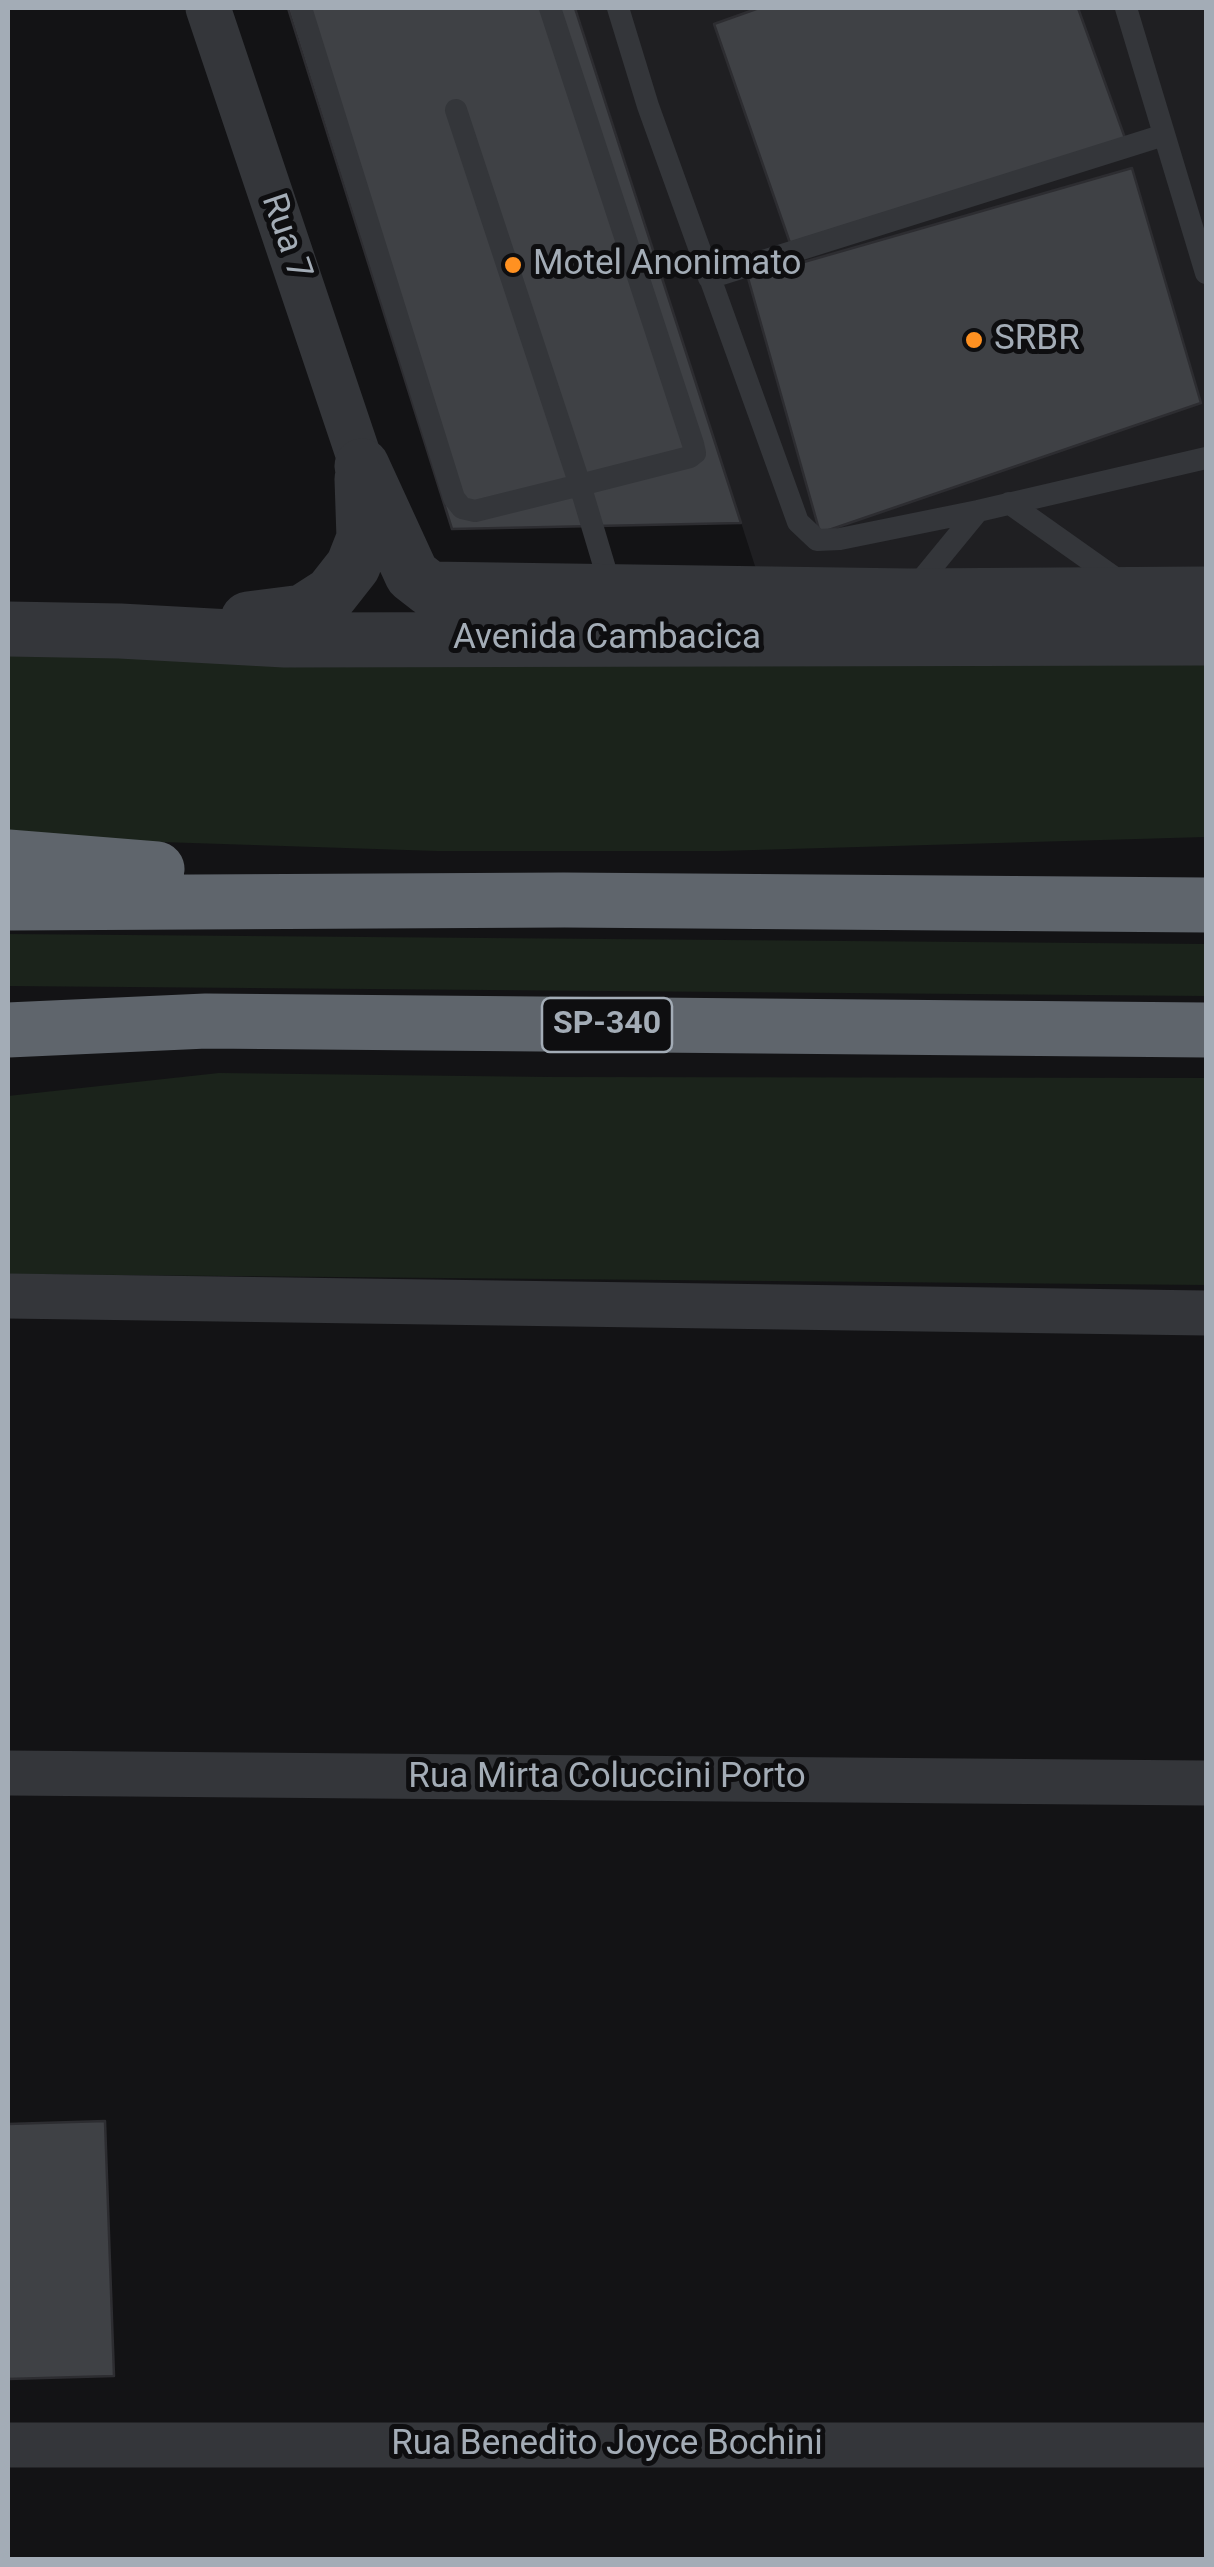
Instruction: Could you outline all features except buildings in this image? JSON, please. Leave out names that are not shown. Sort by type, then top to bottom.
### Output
[{"type":"highway","points":[[8,857],[564,900]]},
{"type":"highway","points":[[8,903],[564,900],[1206,904]]},
{"type":"highway","name":"SP-340","points":[[8,1030],[206,1021],[1206,1030]]},
{"type":"street","name":"Rua 7","points":[[208,8],[362,466]]},
{"type":"street","name":"Avenida Cambacica","points":[[362,466],[412,575],[430,589],[619,615],[1206,638]]},
{"type":"street","points":[[120,631],[304,612],[331,594],[353,566],[364,538],[362,466]]},
{"type":"street","name":"Avenida Cambacica","points":[[8,629],[285,640],[908,596],[1206,594]]},
{"type":"street","points":[[8,1296],[1206,1313]]},
{"type":"street","name":"Rua Mirta Coluccini Porto","points":[[8,1773],[1206,1783]]},
{"type":"street","name":"Rua Benedito Joyce Bochini","points":[[8,2445],[1206,2445]]},
{"type":"lane","points":[[301,8],[454,498],[462,508],[475,512],[695,453],[550,8]]},
{"type":"lane","points":[[618,8],[648,106],[798,522],[817,540],[840,539],[978,511],[1206,458]]},
{"type":"lane","points":[[1126,8],[1206,273]]},
{"type":"lane","points":[[456,110],[619,615]]},
{"type":"lane","points":[[710,278],[1164,135]]},
{"type":"lane","points":[[1009,503],[1138,594]]},
{"type":"lane","points":[[908,596],[978,511]]},
{"type":"shaded area","points":[[576,8],[1206,8],[1206,586],[763,591]]},
{"type":"shaded area","points":[[8,651],[1206,659],[1206,837],[720,851],[437,851],[8,837]]},
{"type":"shaded area","points":[[8,934],[1206,944],[1206,996],[8,986]]},
{"type":"shaded area","points":[[219,1073],[1206,1078],[1206,1285],[8,1274],[8,1096]]},
{"type":"place","name":"Motel Anonimato","points":[[513,265]]},
{"type":"place","name":"SRBR","points":[[974,340]]}]
